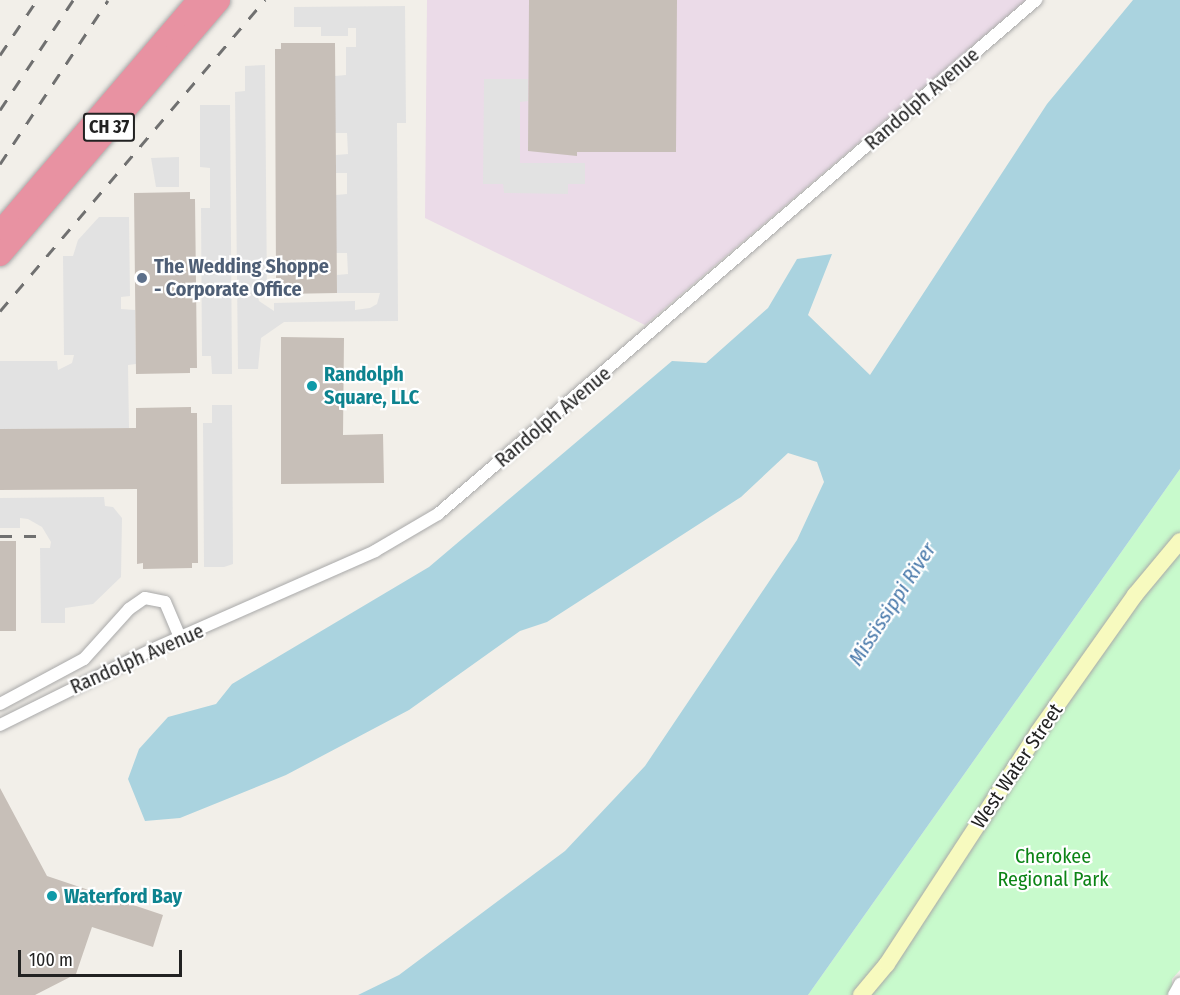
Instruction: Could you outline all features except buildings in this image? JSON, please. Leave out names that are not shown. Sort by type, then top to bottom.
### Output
[{"type":"highway","name":"CH 37","points":[[0,230],[197,0]]},
{"type":"highway","name":"CH 37","points":[[0,255],[219,0]]},
{"type":"street","name":"Randolph Avenue","points":[[0,725],[180,638],[375,551],[438,514],[1036,0]]},
{"type":"street","name":"West Water Street","points":[[861,995],[887,964],[1038,732],[1135,595],[1180,542]]},
{"type":"street","points":[[0,704],[84,659],[129,609],[145,598],[165,602],[180,638]]},
{"type":"shaded area","points":[[427,0],[1026,0],[645,325],[425,218]]},
{"type":"shaded area","points":[[405,6],[406,123],[397,123],[398,321],[284,322],[261,338],[258,369],[238,369],[235,92],[245,91],[245,66],[265,65],[267,295],[258,296],[259,301],[274,311],[274,303],[355,301],[355,310],[370,308],[377,304],[380,293],[337,293],[337,275],[348,274],[347,253],[336,253],[336,195],[347,194],[347,173],[336,173],[336,155],[348,154],[347,133],[335,133],[335,76],[346,75],[346,47],[356,47],[356,28],[348,28],[348,36],[321,36],[321,27],[294,27],[294,7]]},
{"type":"shaded area","points":[[484,79],[528,79],[528,101],[520,102],[520,163],[585,163],[585,184],[568,184],[568,194],[504,193],[503,184],[483,184]]},
{"type":"shaded area","points":[[200,105],[230,105],[232,374],[212,374],[211,356],[202,356],[201,208],[210,208],[210,168],[200,167]]},
{"type":"shaded area","points":[[179,157],[179,187],[156,187],[151,158]]},
{"type":"shaded area","points":[[99,217],[129,217],[130,296],[121,297],[121,309],[135,310],[136,364],[128,365],[129,428],[0,429],[0,361],[57,361],[58,370],[72,363],[74,355],[64,355],[63,256],[73,256],[78,240]]},
{"type":"shaded area","points":[[212,405],[232,405],[233,564],[224,567],[204,567],[203,423],[212,423]]},
{"type":"shaded area","points":[[104,497],[105,506],[113,507],[122,518],[121,577],[93,604],[65,608],[65,623],[41,623],[40,548],[50,548],[51,542],[42,527],[28,519],[20,518],[20,528],[0,528],[0,498]]},
{"type":"green space","name":"Cherokee Regional Park","points":[[1180,469],[1180,970],[1172,979],[1172,995],[808,995]]},
{"type":"water","name":"Mississippi River","points":[[1133,0],[1180,0],[1180,469],[808,995],[358,995],[399,975],[565,851],[645,766],[797,540],[824,482],[817,462],[788,453],[741,497],[547,622],[520,631],[409,710],[286,775],[180,818],[145,821],[128,779],[139,749],[168,717],[216,704],[232,684],[429,567],[672,361],[706,363],[768,308],[797,259],[832,254],[808,315],[870,375],[1047,104]]},
{"type":"railway","points":[[0,55],[37,0]]},
{"type":"railway","points":[[0,110],[73,0]]},
{"type":"railway","points":[[0,164],[108,0]]},
{"type":"railway","points":[[0,311],[265,0]]},
{"type":"railway","points":[[0,536],[36,536]]},
{"type":"place","name":"The Wedding Shoppe - Corporate Office","points":[[142,278]]},
{"type":"place","name":"Randolph Square, LLC","points":[[312,386]]},
{"type":"place","name":"Waterford Bay","points":[[52,896]]}]
